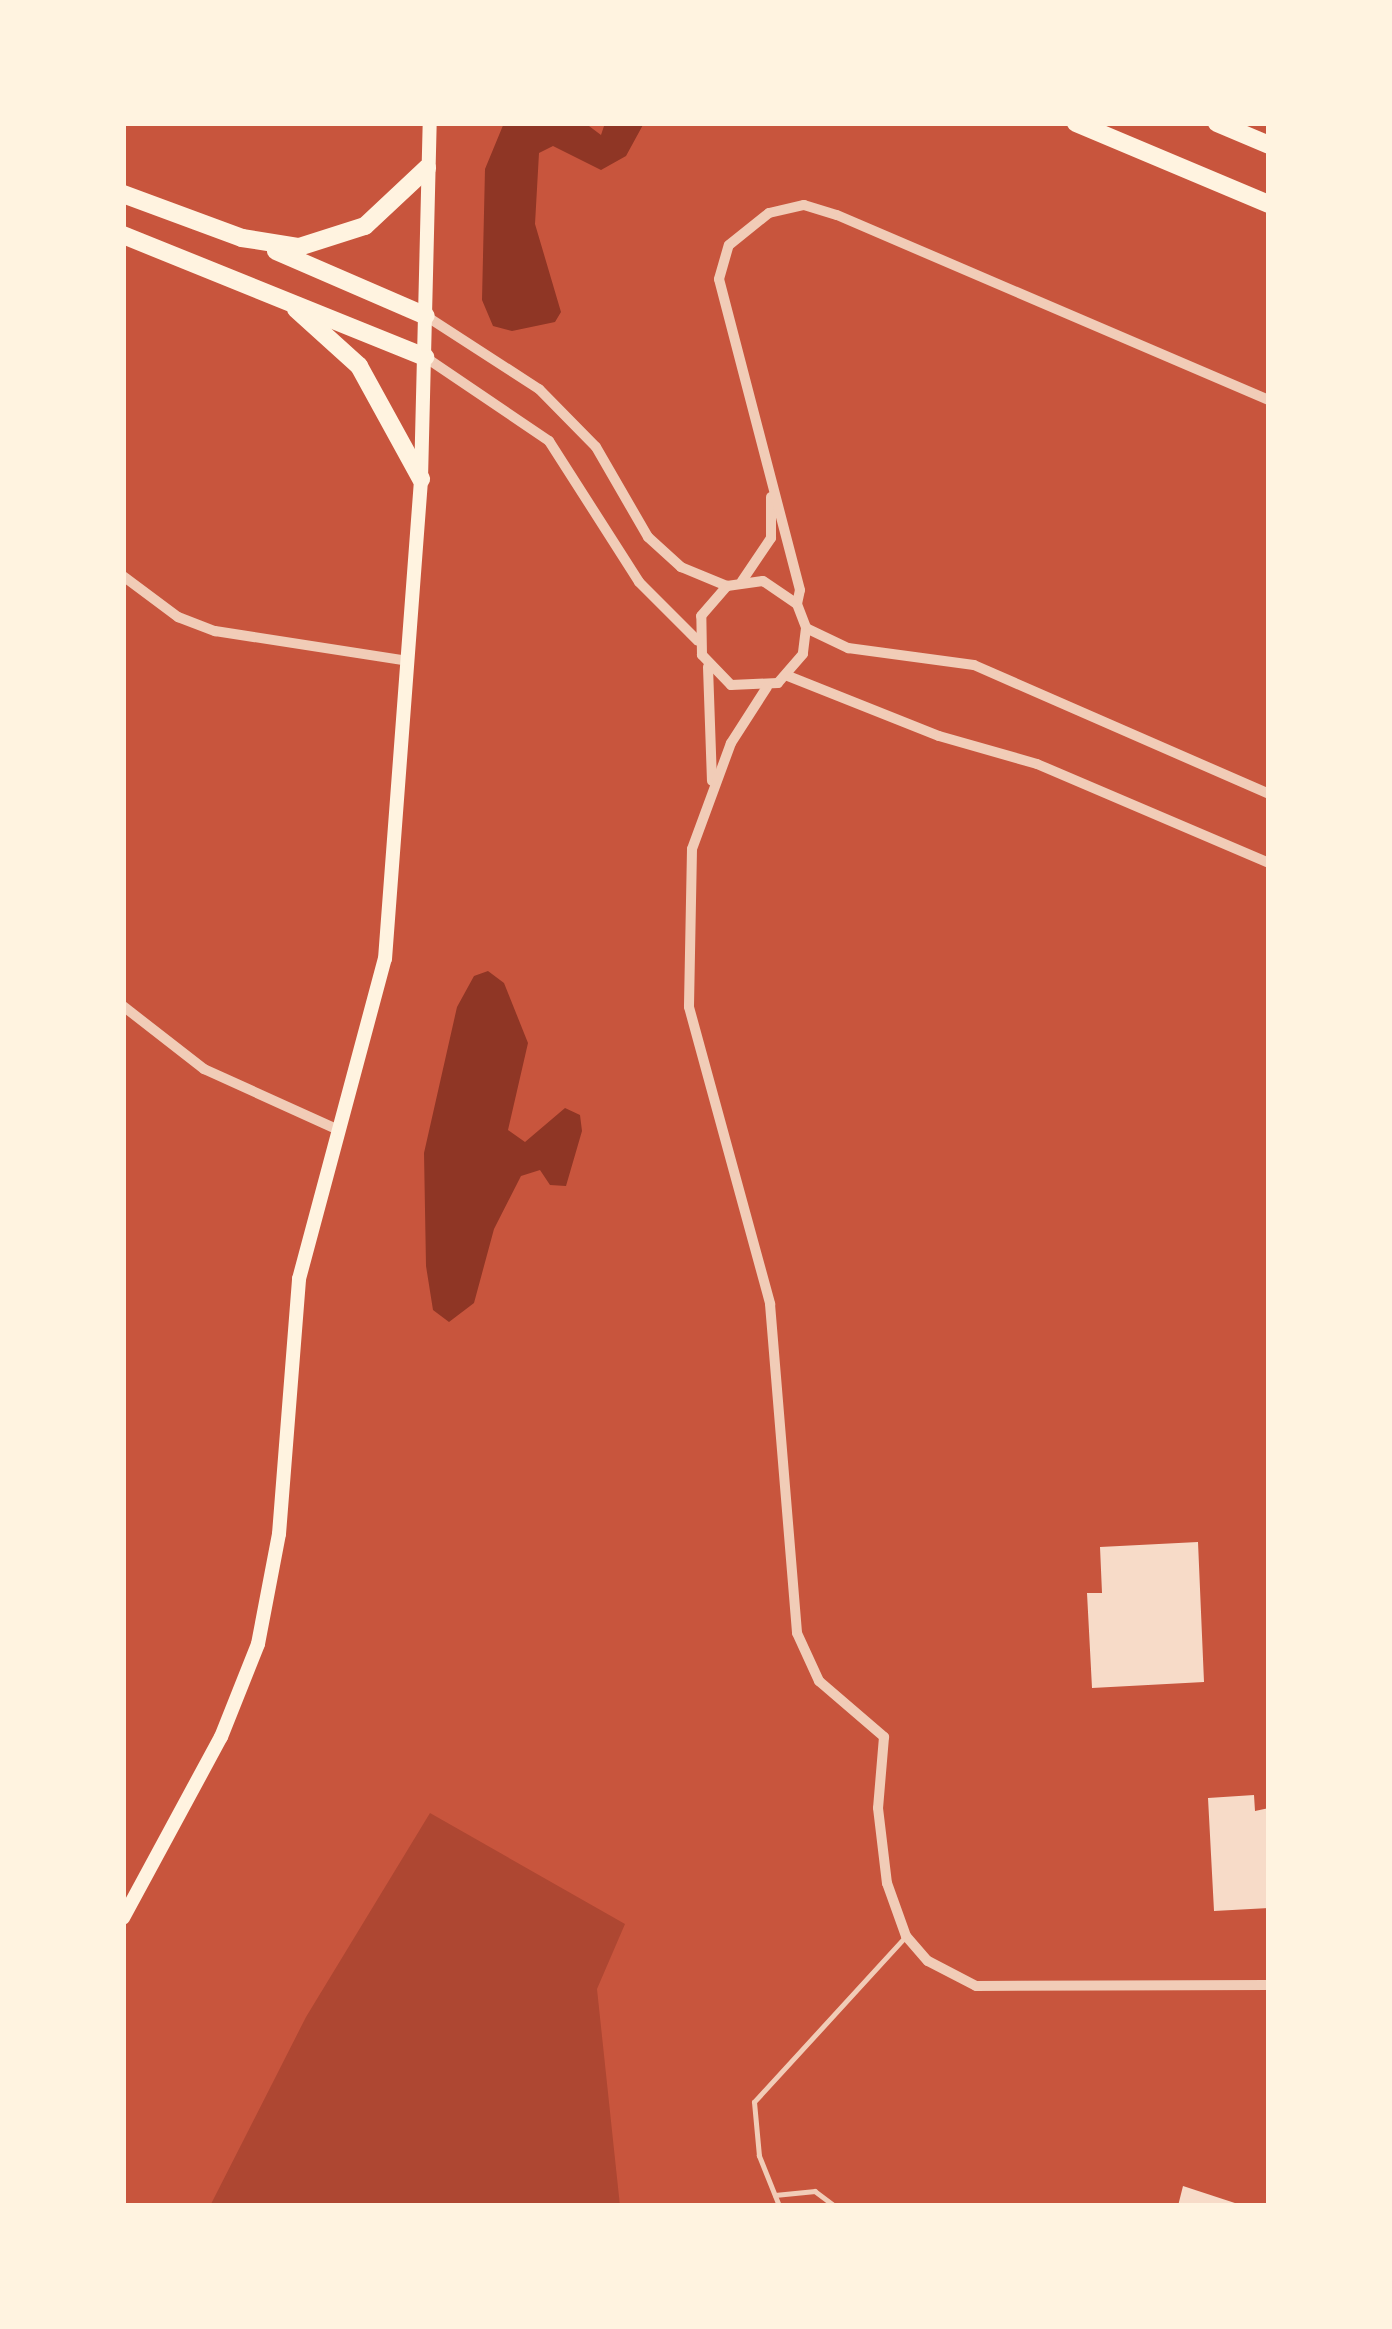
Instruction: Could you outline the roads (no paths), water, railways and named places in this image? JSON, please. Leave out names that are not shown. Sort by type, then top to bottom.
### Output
[{"type":"highway","points":[[1076,123],[1269,204]]},
{"type":"highway","points":[[1217,123],[1269,144]]},
{"type":"highway","points":[[1240,123],[1269,144]]},
{"type":"highway","points":[[242,238],[299,247],[333,240],[393,207],[427,168]]},
{"type":"highway","points":[[123,194],[242,238],[426,316]]},
{"type":"highway","points":[[123,235],[425,357]]},
{"type":"highway","points":[[282,299],[359,366],[421,478]]},
{"type":"main road","points":[[123,1918],[221,1737],[258,1644],[279,1534],[299,1279],[385,959],[421,478],[430,123]]},
{"type":"street","points":[[797,604],[800,590],[719,279],[729,244],[769,213],[804,205],[1269,400]]},
{"type":"street","points":[[426,316],[539,389],[596,447],[648,537],[681,567],[727,586]]},
{"type":"street","points":[[425,357],[549,441],[639,582],[698,641],[708,668],[712,784]]},
{"type":"street","points":[[742,581],[771,538],[770,482]]},
{"type":"street","points":[[123,576],[178,617],[215,631],[408,662]]},
{"type":"street","points":[[698,641],[700,616],[727,586],[742,581],[782,590],[797,604],[806,628],[803,655],[788,676],[767,687],[731,685],[708,668]]},
{"type":"street","points":[[806,628],[848,648],[974,665],[1269,794]]},
{"type":"street","points":[[788,676],[939,736],[1036,764],[1269,863]]},
{"type":"street","points":[[767,687],[712,784],[692,849],[692,1027],[770,1304],[797,1633],[820,1681],[884,1737],[878,1808],[887,1883],[906,1936],[928,1960],[976,1986],[1269,1985]]},
{"type":"street","points":[[123,1006],[204,1069],[336,1129]]},
{"type":"lane","points":[[779,2206],[759,2156],[754,2102],[906,1936]]},
{"type":"lane","points":[[775,2195],[815,2191],[835,2206]]}]
